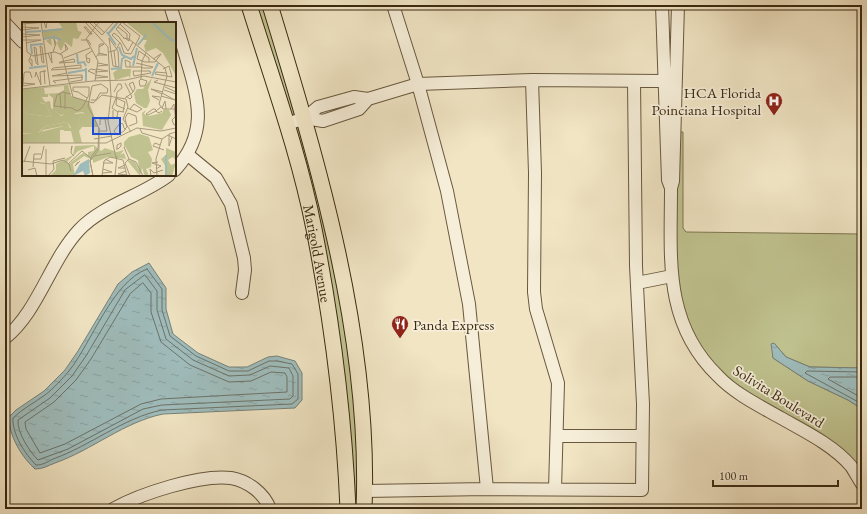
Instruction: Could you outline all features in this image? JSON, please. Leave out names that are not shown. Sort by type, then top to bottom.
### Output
[{"type":"main road","name":"Marigold Avenue","points":[[249,5],[287,124],[314,228],[333,339],[342,417],[348,509]]},
{"type":"main road","name":"Marigold Avenue","points":[[270,5],[305,118],[332,224],[352,334],[363,415],[364,509]]},
{"type":"street","points":[[170,5],[175,22]]},
{"type":"street","points":[[393,5],[418,84],[447,191],[469,304],[487,489]]},
{"type":"street","name":"Solivita Boulevard","points":[[662,5],[668,180],[671,188]]},
{"type":"street","name":"Solivita Boulevard","points":[[678,5],[673,181],[671,188],[672,276],[679,316],[693,345],[718,377],[741,394],[820,440],[850,466],[862,484]]},
{"type":"street","points":[[5,23],[22,41]]},
{"type":"street","points":[[176,25],[198,99],[198,123],[192,144],[187,154],[176,169]]},
{"type":"street","points":[[287,124],[305,118],[323,121],[359,109],[368,99],[418,84],[532,80],[664,81]]},
{"type":"street","points":[[532,80],[535,173],[534,292],[536,309],[558,383],[555,489]]},
{"type":"street","points":[[365,491],[487,489],[642,490],[643,404],[637,282],[634,81]]},
{"type":"street","points":[[187,154],[200,163],[216,178],[231,204],[244,258],[245,270],[242,294]]},
{"type":"street","points":[[5,338],[24,318],[72,239],[82,227],[92,219],[150,188],[168,176]]},
{"type":"street","points":[[637,282],[672,276]]},
{"type":"street","points":[[557,436],[642,436]]},
{"type":"street","points":[[113,509],[134,498],[161,489],[200,480],[224,478],[239,480],[252,487],[262,495],[270,509]]},
{"type":"green space","points":[[254,5],[265,5],[299,115],[289,118]]},
{"type":"green space","points":[[302,124],[328,225],[359,415],[359,509],[352,509],[292,127]]},
{"type":"green space","points":[[679,132],[683,132],[683,228],[686,232],[862,234],[862,368],[810,367],[786,357],[774,343],[773,358],[808,381],[848,400],[862,409],[862,476],[720,373],[696,342],[683,314],[676,275],[675,189]]},
{"type":"water","points":[[149,263],[166,288],[166,309],[173,334],[198,353],[229,367],[247,367],[268,357],[277,356],[295,361],[302,373],[302,400],[295,408],[163,414],[135,423],[69,457],[45,467],[35,469],[25,458],[17,445],[11,431],[9,417],[16,410],[44,391],[65,370],[118,284],[132,272]]},
{"type":"water","points":[[774,343],[786,357],[810,367],[862,368],[862,409],[848,400],[808,381],[773,358],[771,344]]},
{"type":"place","name":"HCA Florida Poinciana Hospital","points":[[774,116]]},
{"type":"place","name":"Panda Express","points":[[400,339]]}]
